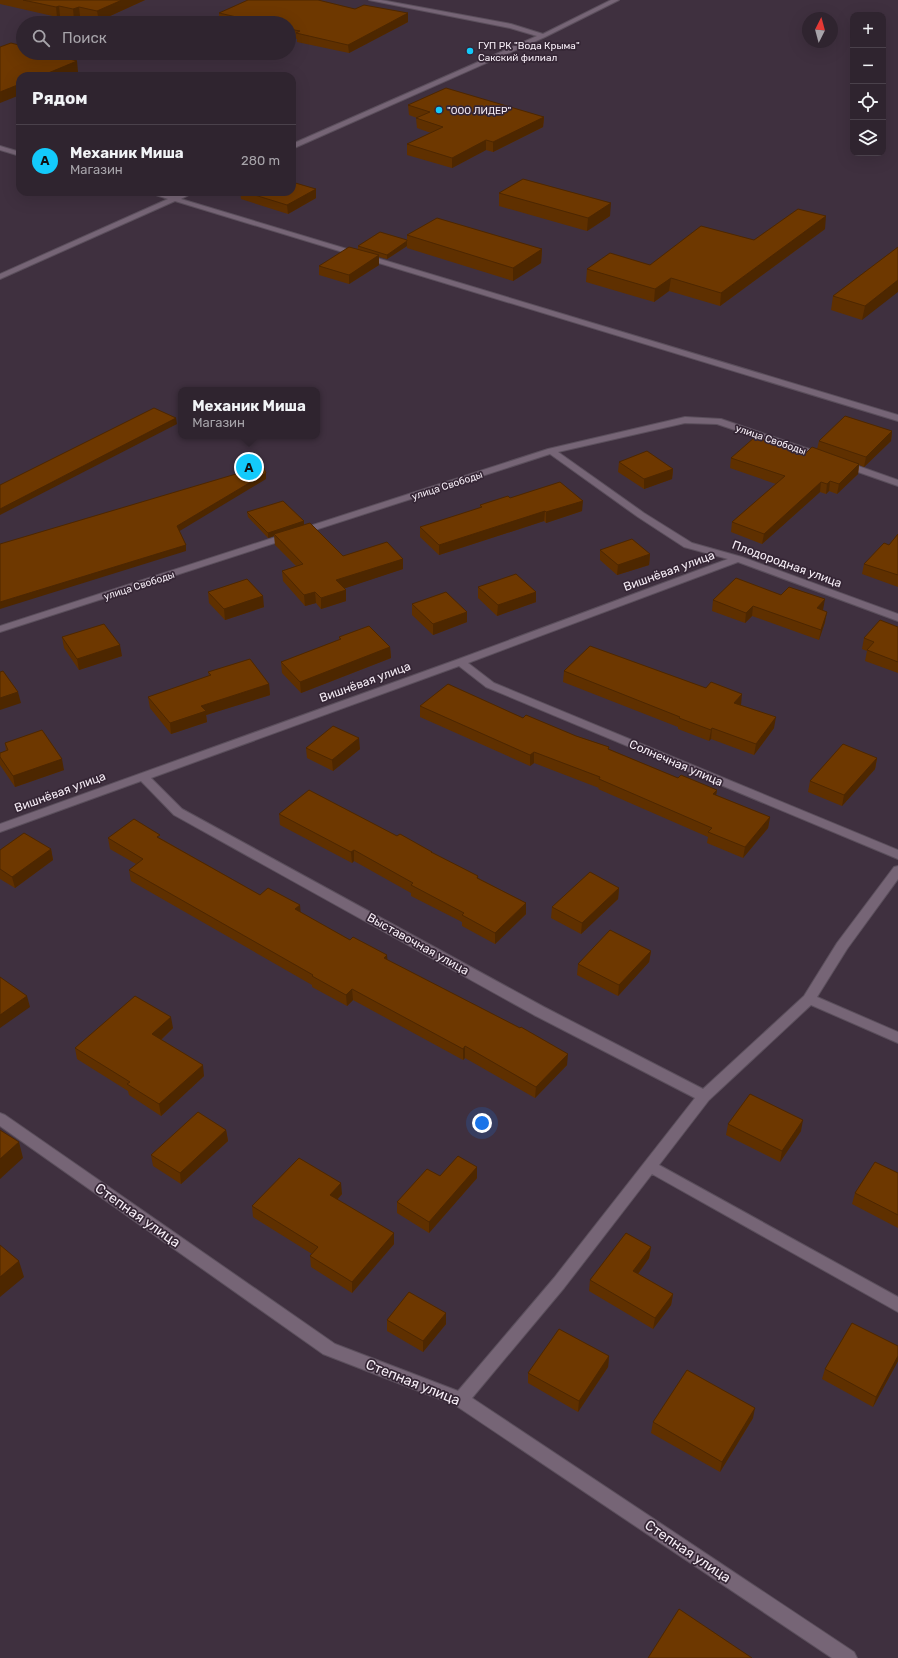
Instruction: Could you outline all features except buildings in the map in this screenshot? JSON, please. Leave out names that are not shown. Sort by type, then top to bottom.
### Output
[{"type":"street","points":[[372,0],[511,26],[543,36]]},
{"type":"street","points":[[296,145],[543,36],[616,0]]},
{"type":"street","points":[[0,148],[16,153]]},
{"type":"street","points":[[165,196],[898,418]]},
{"type":"street","points":[[0,277],[181,196]]},
{"type":"street","name":"улица Свободы","points":[[0,629],[551,451],[685,420],[718,421],[898,483]]},
{"type":"street","name":"Плодородная улица","points":[[551,451],[641,515],[688,545],[738,559],[898,618]]},
{"type":"street","name":"Вишнёвая улица","points":[[0,828],[460,662],[738,559]]},
{"type":"street","name":"Солнечная улица","points":[[460,662],[490,685],[898,855]]},
{"type":"street","name":"Выставочная улица","points":[[143,776],[178,812],[539,1011],[704,1096]]},
{"type":"street","points":[[461,1400],[559,1283],[704,1096],[809,999],[842,946],[898,870]]},
{"type":"street","points":[[809,999],[898,1038]]},
{"type":"street","name":"Степная улица","points":[[0,1119],[62,1160],[329,1349],[461,1400],[848,1658]]},
{"type":"street","points":[[649,1166],[898,1305]]},
{"type":"place","name":"ГУП РК \"Вода Крыма\" Сакский филиал","points":[[470,51]]},
{"type":"place","name":"\"ООО ЛИДЕР\"","points":[[439,110]]},
{"type":"place","name":"Механик Миша","points":[[249,467]]}]
